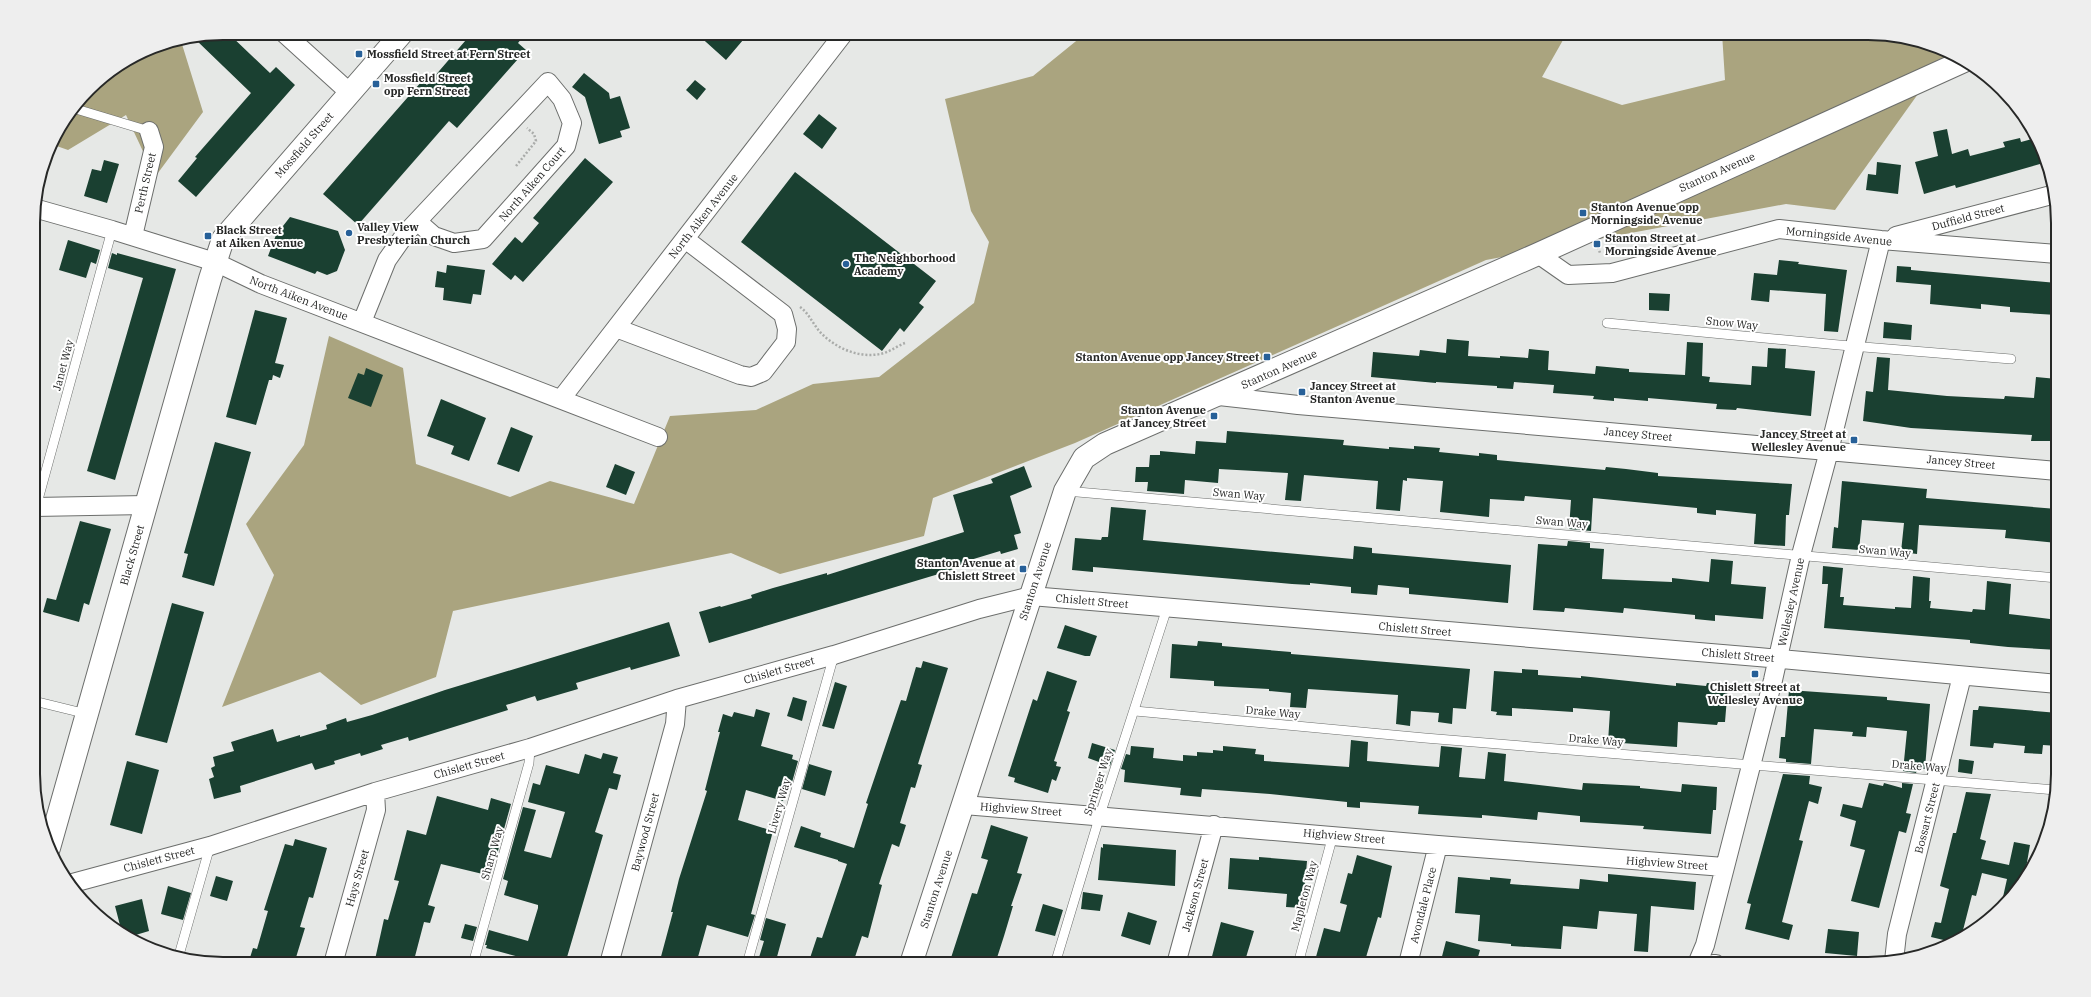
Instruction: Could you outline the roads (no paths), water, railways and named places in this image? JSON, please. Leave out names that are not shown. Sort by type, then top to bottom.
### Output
[{"type":"street","points":[[292,40],[349,92]]},
{"type":"street","name":"Mossfield Street","points":[[215,262],[223,239],[396,40]]},
{"type":"street","name":"North Aiken Avenue","points":[[561,399],[839,40]]},
{"type":"street","name":"Stanton Avenue","points":[[913,957],[1065,491],[1084,458],[1105,444],[1219,396],[1538,254],[1957,64]]},
{"type":"street","name":"North Aiken Court","points":[[362,322],[387,260],[406,233],[418,222],[548,82],[562,99],[572,123],[566,146],[483,239],[454,243],[434,236],[418,222]]},
{"type":"street","name":"Perth Street","points":[[133,236],[154,148],[149,131]]},
{"type":"street","name":"Duffield Street","points":[[1881,240],[2048,196]]},
{"type":"street","name":"North Aiken Avenue","points":[[40,210],[133,236],[215,262],[261,284],[658,437]]},
{"type":"street","name":"Morningside Avenue","points":[[1538,254],[1568,275],[1612,273],[1779,229],[1881,240],[2051,254]]},
{"type":"street","points":[[616,328],[740,375],[751,376],[763,372],[786,342],[787,329],[783,314],[685,239]]},
{"type":"street","name":"Wellesley Avenue","points":[[1700,957],[1705,945],[1724,867],[1752,764],[1778,659],[1801,555],[1829,451],[1881,240]]},
{"type":"street","name":"Black Street","points":[[52,838],[215,262]]},
{"type":"street","name":"Jancey Street","points":[[1219,396],[1298,405],[2051,470]]},
{"type":"street","points":[[40,507],[146,505]]},
{"type":"street","name":"Chislett Street","points":[[76,882],[210,846],[375,792],[530,748],[677,700],[834,654],[979,609],[1031,596],[2051,683]]},
{"type":"street","name":"Bossart Street","points":[[1895,955],[1897,934],[1962,676]]},
{"type":"street","name":"Baywood Street","points":[[611,957],[675,724],[677,700]]},
{"type":"street","name":"Hays Street","points":[[335,957],[376,810],[375,792]]},
{"type":"street","name":"Highview Street","points":[[964,805],[1100,815],[1438,845],[1724,867]]},
{"type":"street","name":"Jackson Street","points":[[1178,957],[1214,826]]},
{"type":"street","name":"Avondale Place","points":[[1410,957],[1438,845]]},
{"type":"lane","points":[[80,110],[149,131]]},
{"type":"lane","name":"Janet Way","points":[[40,489],[112,230]]},
{"type":"lane","name":"Snow Way","points":[[1607,323],[1855,346],[2011,358]]},
{"type":"lane","name":"Swan Way","points":[[1065,491],[2051,577]]},
{"type":"lane","name":"Springer Way","points":[[1058,957],[1100,815],[1168,608]]},
{"type":"lane","name":"Livery Way","points":[[749,957],[834,654]]},
{"type":"lane","points":[[40,702],[87,714]]},
{"type":"lane","name":"Drake Way","points":[[1135,711],[1425,738],[2050,790]]},
{"type":"lane","name":"Sharp Way","points":[[475,957],[529,763],[530,748]]},
{"type":"lane","name":"Mapleton Way","points":[[1300,957],[1333,835]]},
{"type":"lane","points":[[180,952],[210,846]]},
{"type":"place","name":"Mossfield Street at Fern Street","points":[[359,54]]},
{"type":"place","name":"Mossfield Street opp Fern Street","points":[[376,84]]},
{"type":"place","name":"Stanton Avenue opp Morningside Avenue","points":[[1583,213]]},
{"type":"place","name":"Valley View Presbyterian Church","points":[[349,233]]},
{"type":"place","name":"Black Street at Aiken Avenue","points":[[208,236]]},
{"type":"place","name":"Stanton Street at Morningside Avenue","points":[[1597,244]]},
{"type":"place","name":"The Neighborhood Academy","points":[[846,264]]},
{"type":"place","name":"Stanton Avenue opp Jancey Street","points":[[1267,357]]},
{"type":"place","name":"Jancey Street at Stanton Avenue","points":[[1302,392]]},
{"type":"place","name":"Stanton Avenue at Jancey Street","points":[[1214,416]]},
{"type":"place","name":"Jancey Street at Wellesley Avenue","points":[[1854,440]]},
{"type":"place","name":"Stanton Avenue at Chislett Street","points":[[1023,569]]},
{"type":"place","name":"Chislett Street at Wellesley Avenue","points":[[1755,674]]}]
